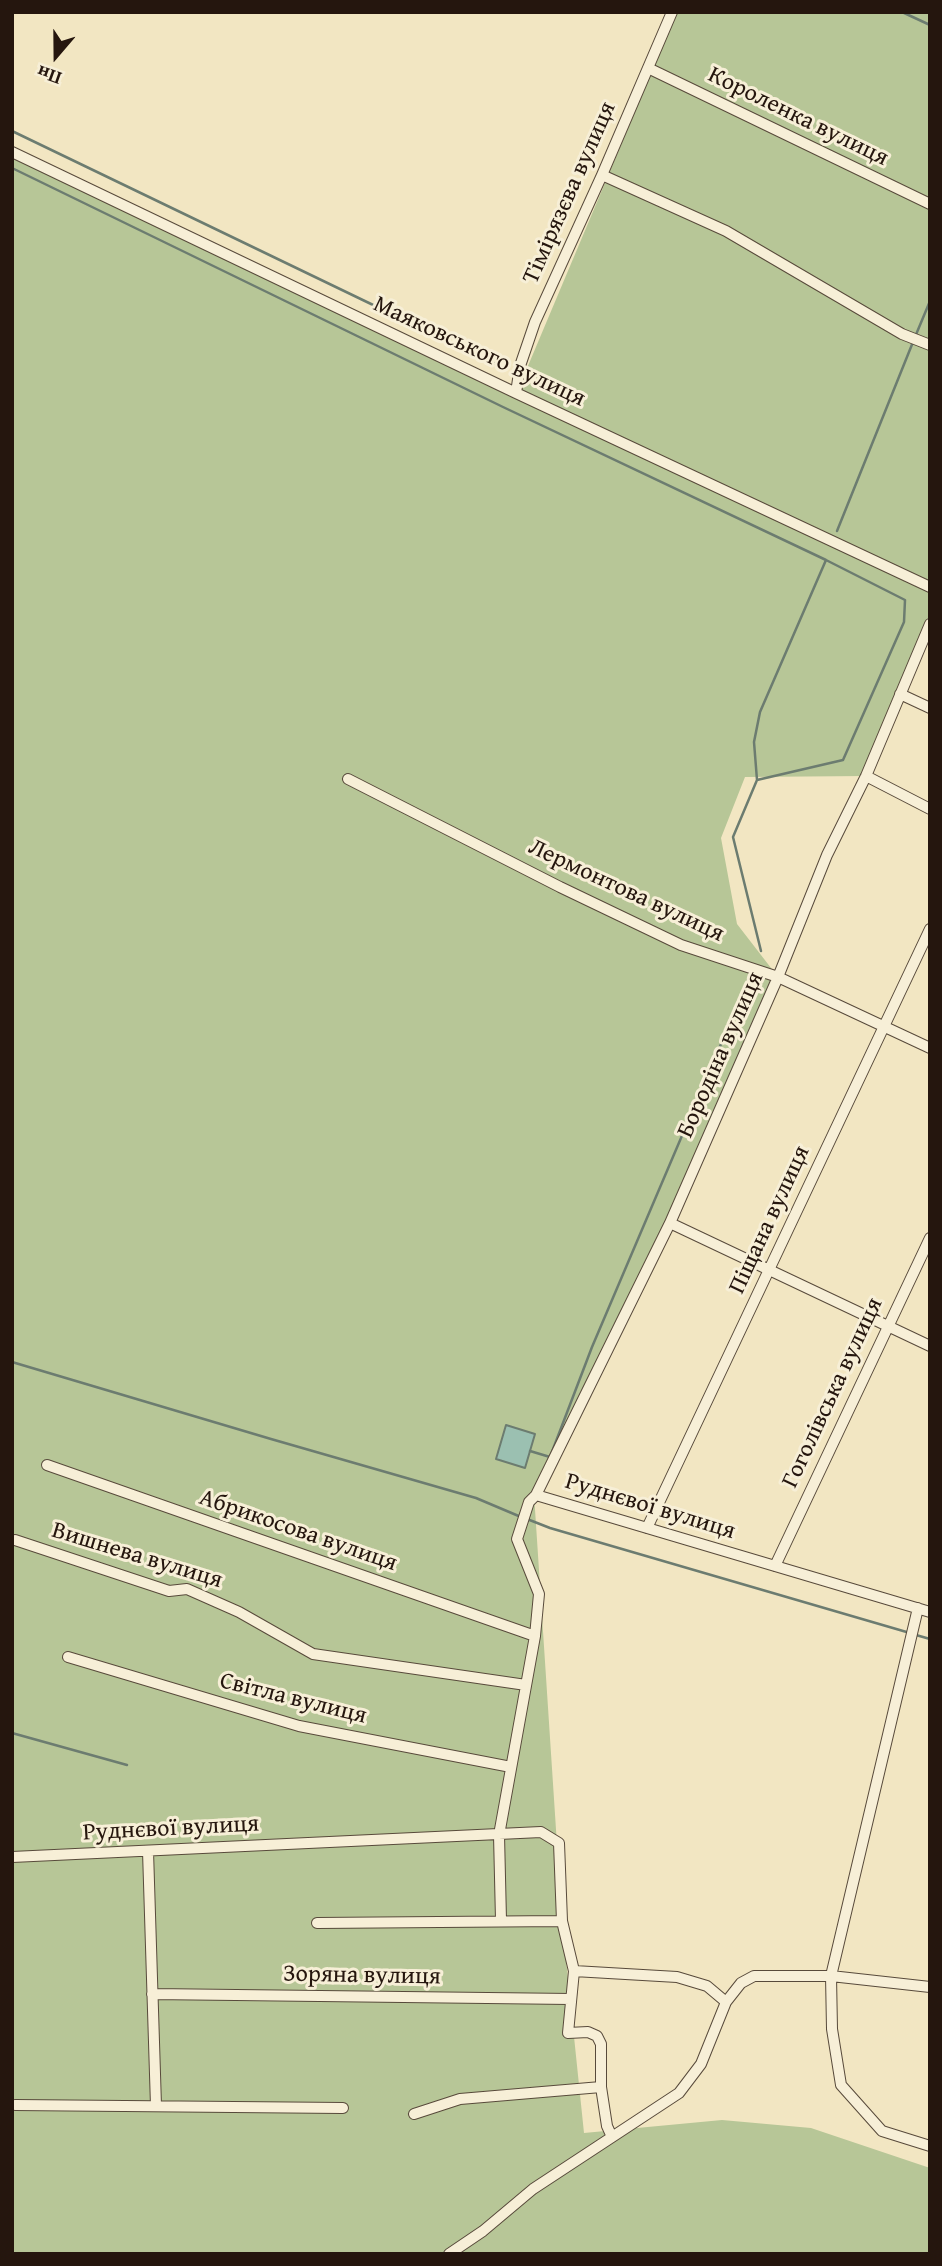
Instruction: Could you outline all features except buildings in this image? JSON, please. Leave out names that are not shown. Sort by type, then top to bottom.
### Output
[{"type":"street","name":"Тімірязєва вулиця","points":[[516,393],[520,366],[535,322],[672,12]]},
{"type":"street","name":"Короленка вулиця","points":[[648,68],[930,204]]},
{"type":"street","name":"Маяковського вулиця","points":[[12,152],[930,587]]},
{"type":"street","points":[[602,175],[726,231],[902,334],[930,345]]},
{"type":"street","name":"Бородіна вулиця","points":[[533,1499],[670,1223],[778,977],[827,855],[866,776],[930,624]]},
{"type":"street","points":[[900,694],[930,708]]},
{"type":"street","points":[[866,776],[930,809]]},
{"type":"street","name":"Лермонтова вулиця","points":[[348,779],[681,945],[778,977],[930,1048]]},
{"type":"street","name":"Піщана вулиця","points":[[647,1528],[930,929]]},
{"type":"street","points":[[670,1223],[930,1346]]},
{"type":"street","name":"Гоголівська вулиця","points":[[775,1566],[930,1238]]},
{"type":"street","name":"Абрикосова вулиця","points":[[47,1465],[535,1636]]},
{"type":"street","name":"Руднєвої вулиця","points":[[499,1835],[527,1685],[540,1594],[517,1539],[533,1499],[647,1528],[930,1612]]},
{"type":"street","name":"Вишнева вулиця","points":[[15,1540],[169,1591],[187,1589],[239,1612],[313,1654],[527,1685]]},
{"type":"street","points":[[918,1608],[831,1976],[832,2029],[841,2085],[882,2131],[930,2146]]},
{"type":"street","name":"Світла вулиця","points":[[68,1657],[299,1726],[512,1768]]},
{"type":"street","name":"Руднєвої вулиця","points":[[12,1857],[541,1832],[559,1843],[562,1921],[574,1971],[568,2033],[587,2032],[597,2036],[601,2044],[601,2087],[607,2126],[612,2137]]},
{"type":"street","points":[[499,1835],[501,1920]]},
{"type":"street","points":[[148,1851],[156,2106]]},
{"type":"street","points":[[317,1923],[562,1921]]},
{"type":"street","points":[[574,1971],[677,1977],[707,1986],[726,2001]]},
{"type":"street","points":[[449,2254],[483,2231],[533,2189],[679,2093],[701,2064],[726,2001],[741,1983],[754,1976],[831,1976],[930,1987]]},
{"type":"street","name":"Зоряна вулиця","points":[[152,1994],[571,1999]]},
{"type":"street","points":[[414,2114],[460,2099],[601,2087]]},
{"type":"street","points":[[15,2105],[343,2108]]},
{"type":"shaded area","points":[[677,12],[930,12],[930,586],[517,392]]},
{"type":"shaded area","points":[[12,156],[930,589],[930,622],[866,776],[745,777],[721,838],[737,924],[778,977],[670,1223],[534,1494],[562,1921],[584,2133],[722,2120],[811,2128],[930,2168],[930,2254],[12,2254]]},
{"type":"shaded area","points":[[506,1425],[535,1434],[525,1468],[496,1459]]},
{"type":"waterway","points":[[902,12],[930,25]]},
{"type":"waterway","points":[[12,131],[506,369]]},
{"type":"waterway","points":[[12,168],[905,600],[904,622],[843,760],[757,780],[733,837],[761,951]]},
{"type":"waterway","points":[[915,337],[930,301]]},
{"type":"waterway","points":[[837,531],[913,342]]},
{"type":"waterway","points":[[757,780],[754,742],[760,712],[826,560]]},
{"type":"waterway","points":[[530,1451],[550,1457],[592,1347],[750,976]]},
{"type":"waterway","points":[[12,1362],[476,1498],[521,1517]]},
{"type":"waterway","points":[[527,1519],[910,1633]]},
{"type":"waterway","points":[[916,1635],[930,1639]]},
{"type":"waterway","points":[[12,1733],[127,1765]]}]
